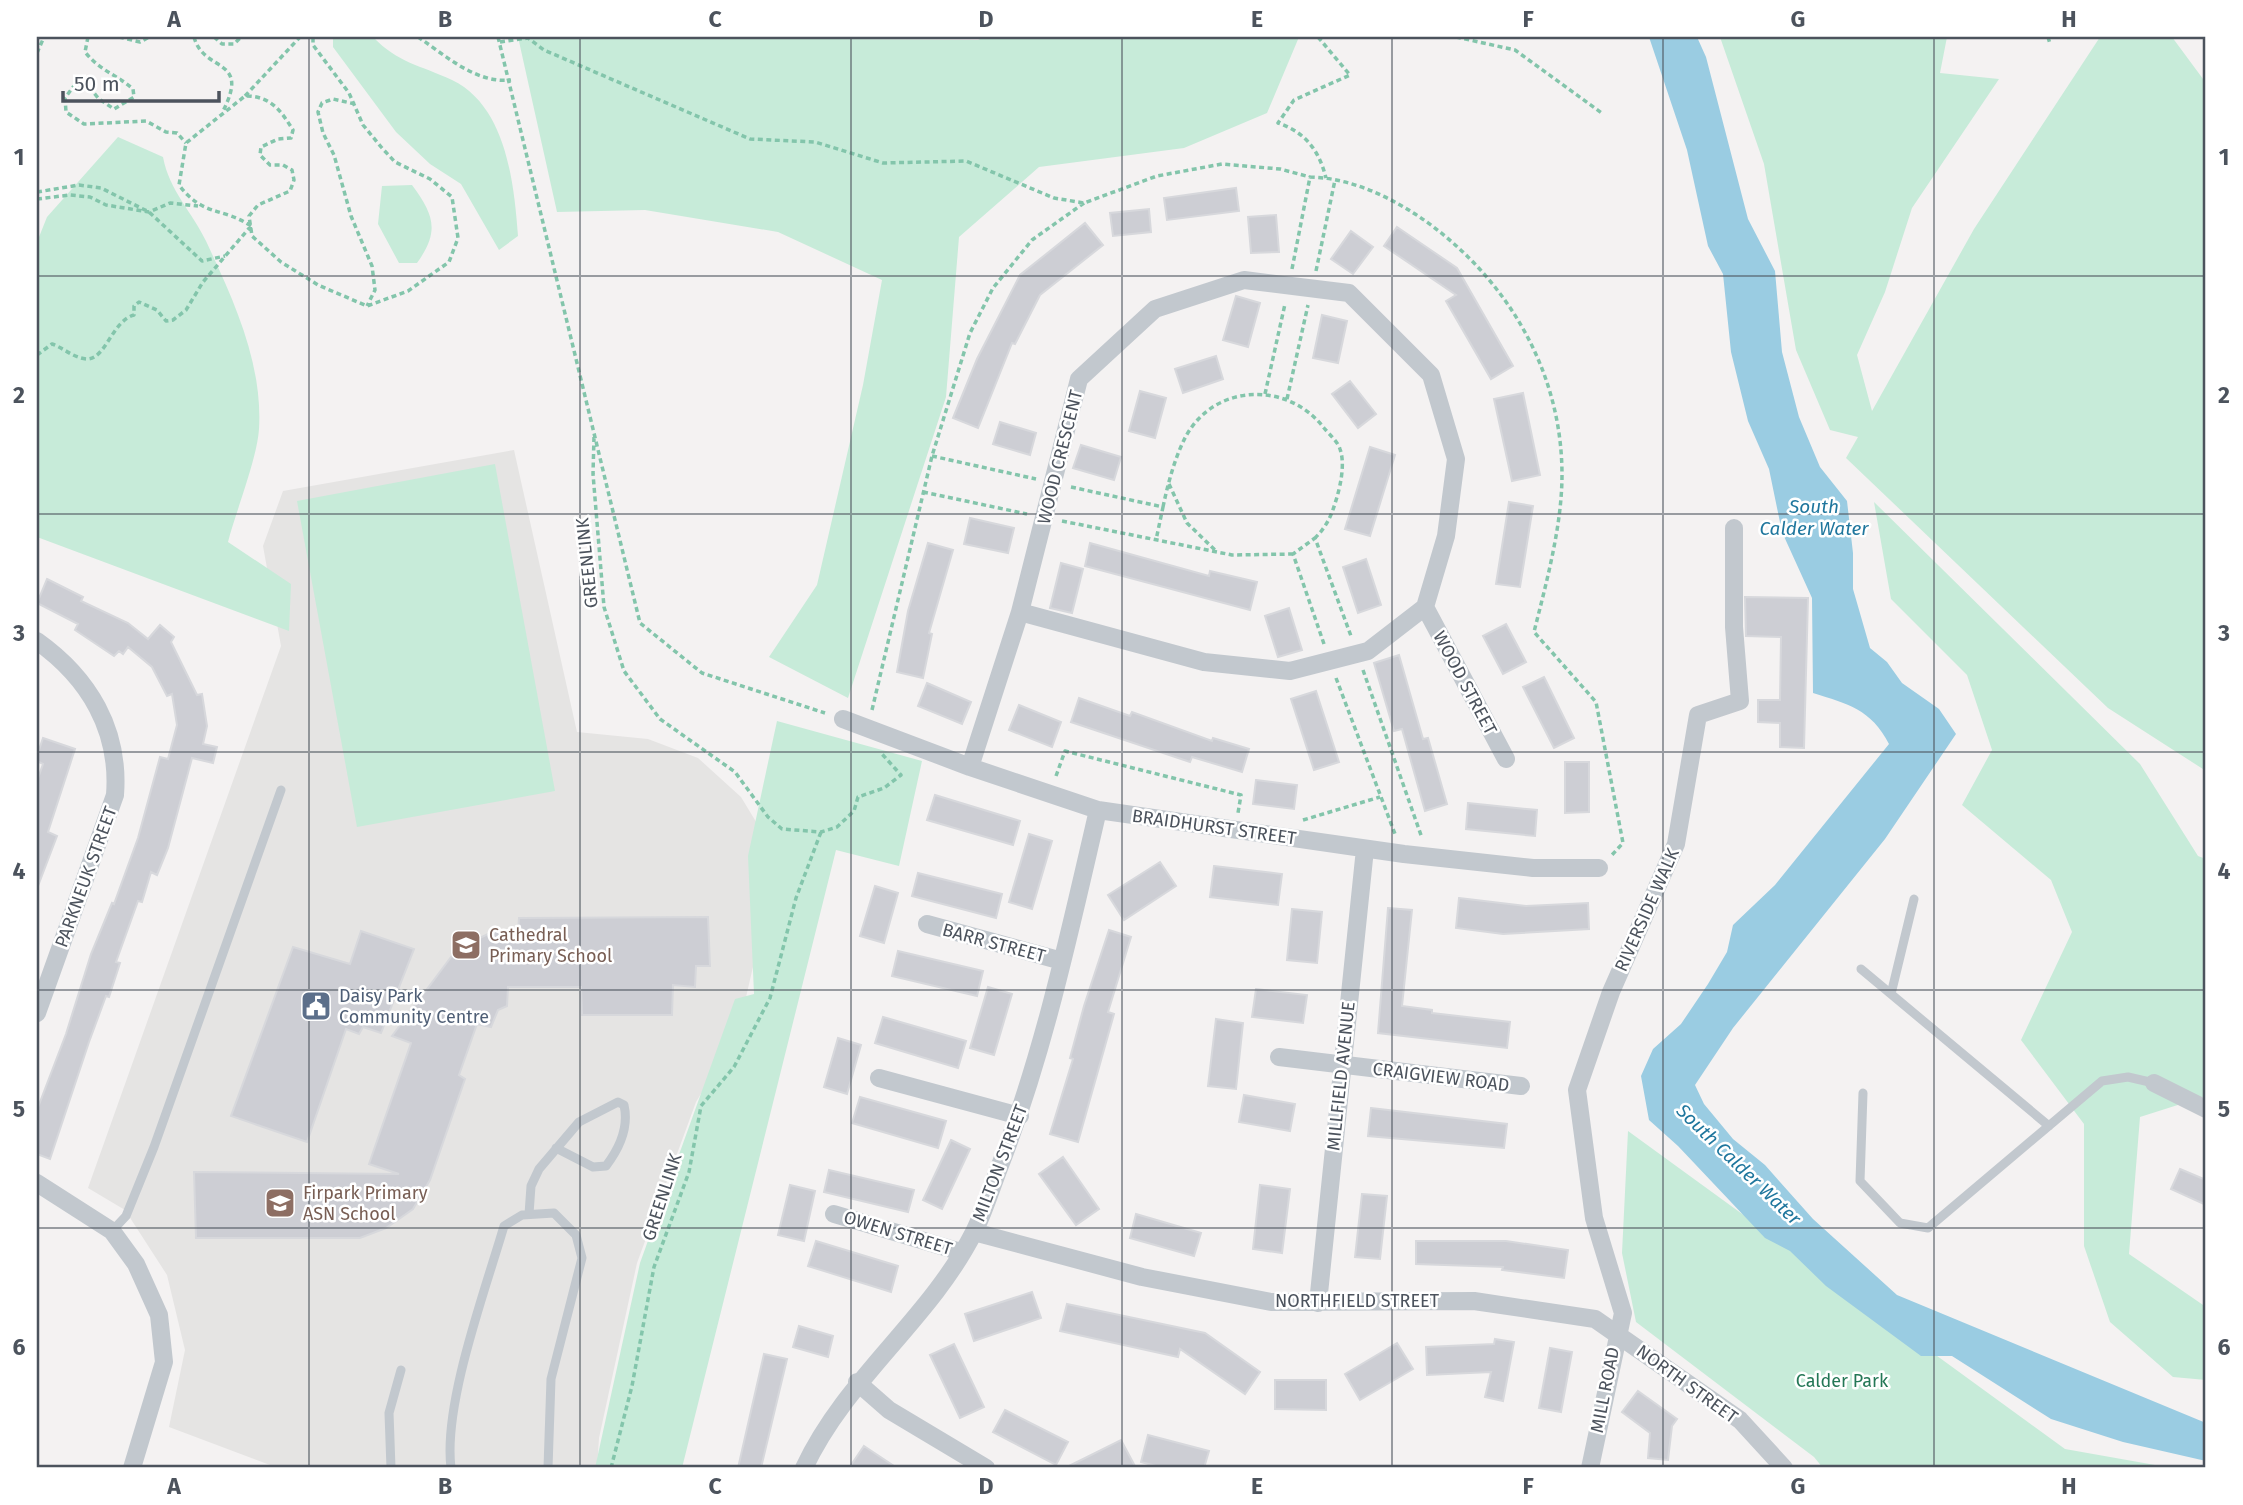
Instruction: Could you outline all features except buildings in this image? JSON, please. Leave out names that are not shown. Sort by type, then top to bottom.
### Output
[{"type":"street","name":"WOOD CRESCENT","points":[[970,767],[1020,612],[1079,379],[1155,309],[1244,280],[1349,293],[1431,374],[1456,459],[1446,536],[1425,607]]},
{"type":"street","name":"RIVERSIDE WALK","points":[[1623,1313],[1594,1218],[1577,1090],[1611,992],[1676,844],[1698,715],[1741,701],[1734,628],[1734,527]]},
{"type":"street","points":[[1020,612],[1204,662],[1290,671],[1368,651],[1425,607]]},
{"type":"street","name":"WOOD STREET","points":[[1425,607],[1506,759]]},
{"type":"street","name":"PARKNEUK STREET","points":[[37,641],[73,671],[109,725],[117,772],[116,795],[37,1013]]},
{"type":"street","name":"BRAIDHURST STREET","points":[[844,719],[970,767],[1098,810],[1235,832],[1404,854],[1533,867],[1599,868]]},
{"type":"street","name":"MILTON STREET","points":[[804,1468],[857,1382],[941,1286],[974,1232],[1020,1116],[1062,961],[1098,810]]},
{"type":"street","name":"MILLFIELD AVENUE","points":[[1318,1303],[1365,849]]},
{"type":"street","name":"BARR STREET","points":[[927,924],[1062,961]]},
{"type":"street","name":"CRAIGVIEW ROAD","points":[[1279,1057],[1521,1086]]},
{"type":"street","points":[[879,1078],[1020,1116]]},
{"type":"street","points":[[2154,1083],[2206,1109]]},
{"type":"street","points":[[37,1183],[112,1231],[124,1245],[148,1288],[159,1315],[164,1362],[132,1468]]},
{"type":"street","name":"OWEN STREET","points":[[834,1214],[961,1252]]},
{"type":"street","name":"NORTHFIELD STREET","points":[[974,1232],[1142,1277],[1271,1302],[1474,1301],[1595,1319],[1617,1333]]},
{"type":"street","name":"MILL ROAD","points":[[1590,1468],[1623,1313]]},
{"type":"street","name":"NORTH STREET","points":[[1617,1333],[1740,1420],[1784,1468]]},
{"type":"street","points":[[857,1382],[889,1410],[986,1468]]},
{"type":"lane","points":[[112,1231],[126,1216],[154,1147],[281,790]]},
{"type":"lane","points":[[1891,994],[1914,899]]},
{"type":"lane","points":[[1861,969],[2049,1126]]},
{"type":"lane","points":[[1863,1093],[1860,1181],[1900,1223],[1928,1228],[2102,1081],[2128,1077],[2154,1083]]},
{"type":"lane","points":[[529,1214],[531,1186],[538,1168],[579,1122],[593,1112],[618,1102],[624,1105],[627,1118],[621,1140],[606,1166],[593,1167],[556,1148]]},
{"type":"lane","points":[[451,1468],[449,1454],[461,1373],[504,1226],[522,1214],[554,1213],[576,1235],[582,1258],[551,1379],[548,1468]]},
{"type":"lane","points":[[391,1468],[389,1413],[401,1370]]},
{"type":"path","points":[[37,53],[44,37]]},
{"type":"path","points":[[88,37],[85,52],[98,68],[122,79],[133,89],[134,97],[114,109],[99,99],[89,87],[73,87],[65,98],[66,112],[84,124],[146,121],[166,132],[177,133],[186,143]]},
{"type":"path","points":[[119,37],[139,42],[149,37]]},
{"type":"path","points":[[194,37],[196,45],[228,72],[233,80],[233,93],[219,118]]},
{"type":"path","points":[[214,37],[222,44],[234,44],[241,37]]},
{"type":"path","points":[[198,206],[179,185],[186,143],[245,96],[300,37]]},
{"type":"path","points":[[245,96],[262,96],[293,130],[291,138],[278,139],[261,147],[260,155],[270,165],[283,165],[292,170],[294,180],[290,191],[258,205],[249,216],[252,236],[281,262],[318,285],[367,306],[399,296],[449,262],[458,238],[452,197],[430,179],[395,162],[363,125],[355,104],[313,45],[313,37]]},
{"type":"path","points":[[418,37],[468,70],[496,82],[511,80]]},
{"type":"path","points":[[1318,37],[1350,75],[1294,100],[1278,123],[1299,130],[1322,161],[1326,178]]},
{"type":"path","points":[[1456,37],[1515,50],[1603,114]]},
{"type":"path","points":[[2048,37],[2050,44]]},
{"type":"path","points":[[499,39],[527,38],[544,50],[750,139],[815,142],[883,163],[965,161],[1054,198],[1084,203]]},
{"type":"path","name":"GREENLINK","points":[[499,39],[640,623],[702,673],[844,719]]},
{"type":"path","points":[[355,104],[333,99],[322,103],[318,112],[323,134],[334,155],[352,216],[372,266],[375,290],[367,306]]},
{"type":"path","points":[[821,832],[837,827],[854,811],[858,797],[884,788],[901,775],[865,738],[923,492],[970,333],[993,288],[1032,240],[1084,203],[1157,176],[1222,164],[1280,169],[1326,178],[1376,193],[1418,214],[1459,247],[1496,285],[1529,336],[1554,397],[1562,476],[1550,570],[1534,632],[1596,702],[1623,843],[1599,868]]},
{"type":"path","points":[[1265,394],[1310,177]]},
{"type":"path","points":[[37,192],[79,185],[101,188],[149,212],[202,261],[225,256]]},
{"type":"path","points":[[37,199],[70,195],[90,197],[106,205],[149,212],[170,203],[198,206],[239,218],[251,226]]},
{"type":"path","points":[[37,355],[52,344],[69,355],[87,359],[98,355],[117,325],[134,315],[134,306],[139,302],[157,310],[166,321],[173,320],[186,310],[203,282],[251,226]]},
{"type":"path","points":[[923,492],[1218,552],[1293,554],[1328,525],[1341,481],[1340,449],[1313,413],[1280,395],[1254,393],[1223,401],[1202,415],[1186,435],[1163,507]]},
{"type":"path","name":"GREENLINK","points":[[594,437],[593,474],[604,607],[624,671],[660,719],[735,772],[768,817],[782,829],[821,832],[796,898],[770,998],[734,1068],[701,1106],[689,1172],[654,1267],[632,1386],[611,1468]]},
{"type":"path","points":[[1169,482],[1186,523],[1218,552]]},
{"type":"path","points":[[1315,538],[1428,856]]},
{"type":"path","points":[[1293,554],[1329,661],[1404,854]]},
{"type":"path","points":[[1049,795],[1065,751],[1241,795],[1235,832]]},
{"type":"path","points":[[1293,823],[1380,797]]},
{"type":"shaded area","name":"Cathedral Primary School","points":[[514,450],[577,732],[648,739],[698,758],[741,797],[778,858],[738,1032],[696,1102],[637,1263],[599,1438],[597,1468],[278,1468],[169,1427],[185,1350],[167,1275],[125,1210],[88,1188],[281,646],[263,546],[283,491]]},
{"type":"green space","points":[[333,37],[373,37],[391,53],[452,80],[470,92],[485,108],[496,127],[510,170],[518,236],[499,250],[461,184],[430,164],[396,132],[333,47]]},
{"type":"green space","points":[[518,37],[978,40],[985,37],[1299,37],[1267,113],[1184,148],[1039,167],[959,237],[946,397],[848,698],[769,657],[817,585],[863,385],[882,280],[778,232],[645,210],[557,212]]},
{"type":"green space","points":[[1720,37],[1947,37],[1940,73],[1999,79],[1912,208],[1885,292],[1857,355],[1872,411],[1974,229],[2100,37],[2172,37],[2206,83],[2206,771],[2108,708],[1846,458],[1858,437],[1830,430],[1796,350],[1764,164]]},
{"type":"green space","points":[[118,137],[163,157],[170,180],[206,241],[244,332],[256,380],[259,429],[250,470],[228,542],[291,584],[289,631],[37,537],[37,242],[47,217]]},
{"type":"green space","points":[[412,185],[429,214],[431,232],[429,242],[417,263],[399,263],[378,224],[382,186]]},
{"type":"green space","points":[[495,464],[555,791],[357,827],[297,501]]},
{"type":"green space","points":[[1874,502],[2140,764],[2198,856],[2206,859],[2206,1096],[2140,1117],[2129,1254],[2206,1307],[2206,1380],[2173,1377],[2110,1322],[2084,1246],[2084,1124],[2021,1040],[2072,932],[2051,880],[1962,805],[1992,750],[1967,675],[1891,599]]},
{"type":"green space","points":[[777,721],[922,761],[899,866],[836,850],[682,1468],[595,1468],[640,1263],[735,999],[754,994],[748,856]]},
{"type":"green space","name":"Calder Park","points":[[1628,1131],[2065,1449],[2172,1468],[1823,1468],[1814,1457],[1636,1322],[1622,1253]]},
{"type":"water","name":"South Calder Water","points":[[1649,37],[1697,37],[1706,57],[1748,219],[1775,271],[1782,352],[1799,417],[1820,467],[1847,501],[1853,553],[1853,589],[1870,648],[1887,662],[1902,683],[1939,709],[1956,734],[1885,839],[1733,1028],[1695,1085],[1704,1104],[1733,1139],[1765,1165],[1813,1219],[1897,1295],[2206,1423],[2206,1461],[2123,1442],[2051,1419],[1952,1356],[1921,1356],[1826,1286],[1790,1251],[1765,1238],[1678,1146],[1649,1120],[1641,1076],[1653,1049],[1681,1024],[1708,984],[1727,952],[1733,925],[1775,885],[1889,744],[1866,715],[1848,705],[1813,693],[1812,598],[1782,532],[1769,469],[1748,421],[1731,352],[1723,274],[1708,246],[1687,150]]},
{"type":"place","name":"Cathedral Primary School","points":[[466,945]]},
{"type":"place","name":"Daisy Park Community Centre","points":[[316,1006]]},
{"type":"place","name":"Firpark Primary ASN School","points":[[280,1203]]}]
